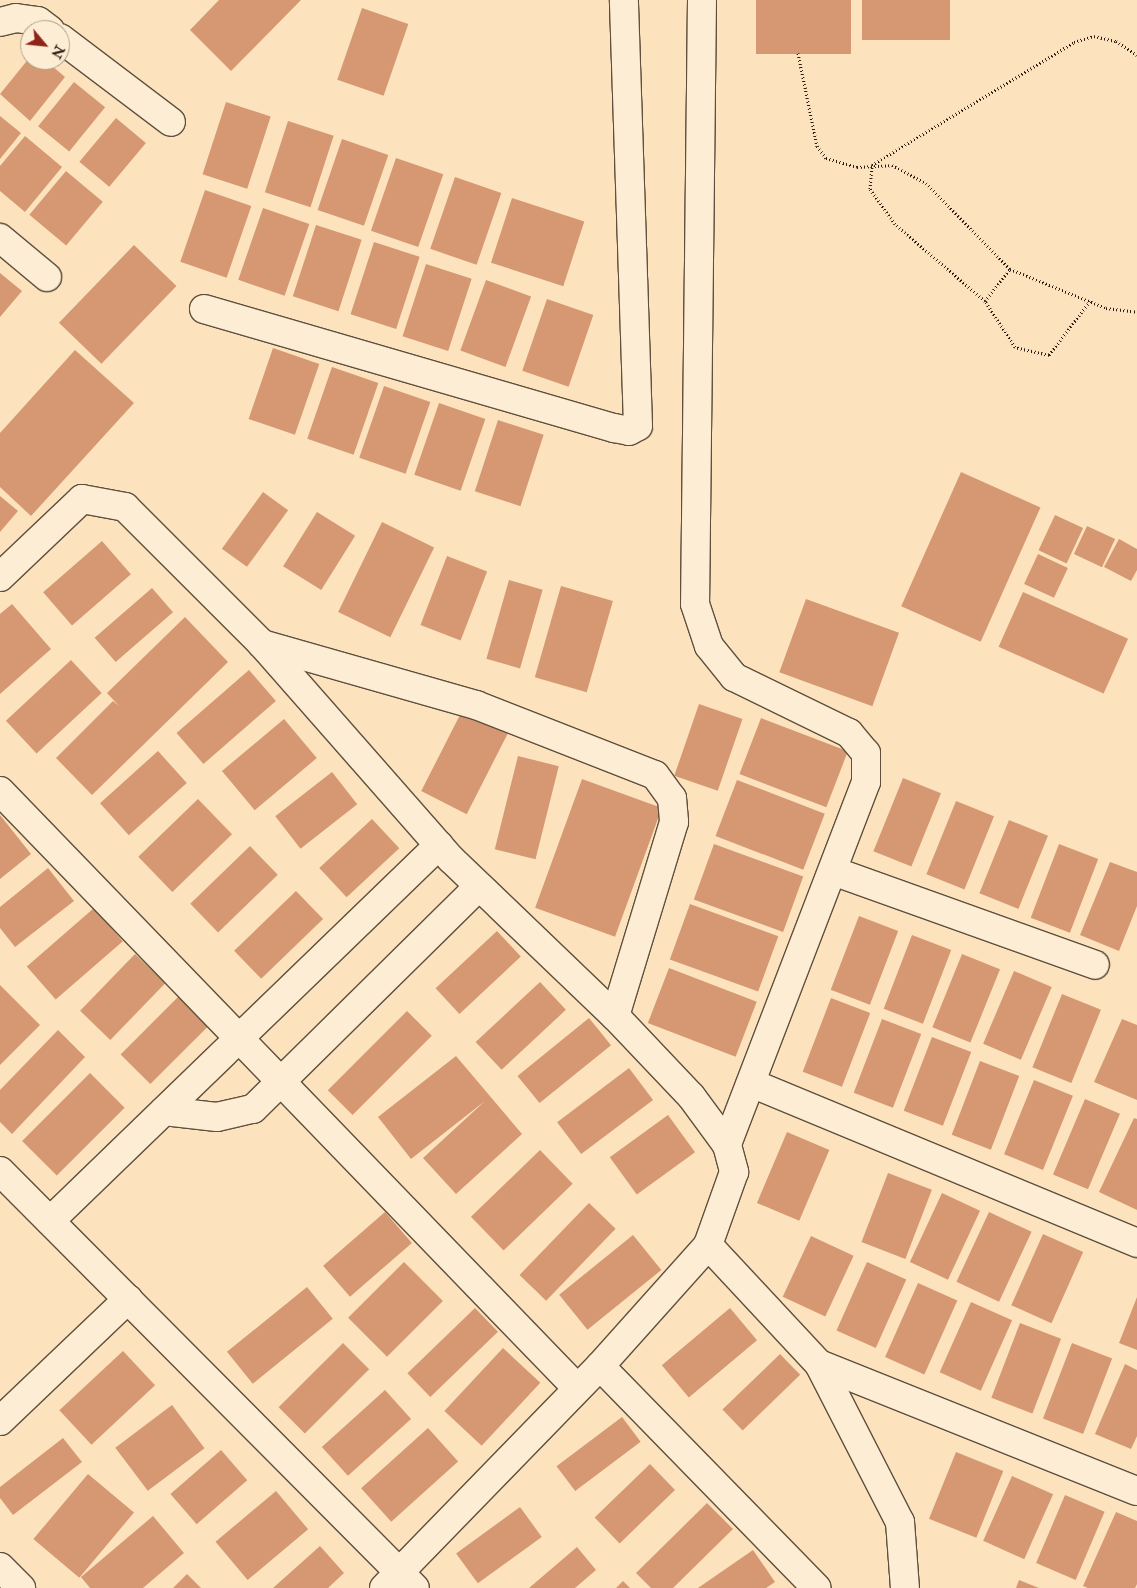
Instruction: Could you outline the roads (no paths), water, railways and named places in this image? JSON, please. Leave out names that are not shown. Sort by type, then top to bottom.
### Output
[{"type":"street","points":[[204,309],[614,428],[629,431],[638,426],[624,0]]},
{"type":"street","points":[[702,0],[695,604],[709,646],[734,677],[850,733],[866,753],[866,782],[727,1145]]},
{"type":"street","points":[[0,22],[16,18],[31,20]]},
{"type":"street","points":[[70,46],[171,122]]},
{"type":"street","points":[[0,238],[47,277]]},
{"type":"street","points":[[0,577],[82,499],[125,507],[262,644],[439,845],[615,1016],[691,1096],[727,1145],[734,1172],[708,1245],[600,1366],[576,1387],[400,1583],[128,1299],[50,1221],[5,1184]]},
{"type":"street","points":[[262,644],[476,705],[655,775],[672,798],[674,822],[615,1016]]},
{"type":"street","points":[[0,791],[576,1387]]},
{"type":"street","points":[[50,1221],[439,845]]},
{"type":"street","points":[[833,871],[1095,965]]},
{"type":"street","points":[[164,1111],[235,1116],[252,1109],[480,886]]},
{"type":"street","points":[[751,1083],[1137,1243]]},
{"type":"street","points":[[708,1245],[819,1364],[900,1522],[905,1588]]},
{"type":"street","points":[[0,1421],[128,1299]]},
{"type":"street","points":[[819,1364],[1137,1491]]},
{"type":"street","points":[[600,1366],[817,1588]]},
{"type":"street","points":[[0,1567],[21,1588]]}]
